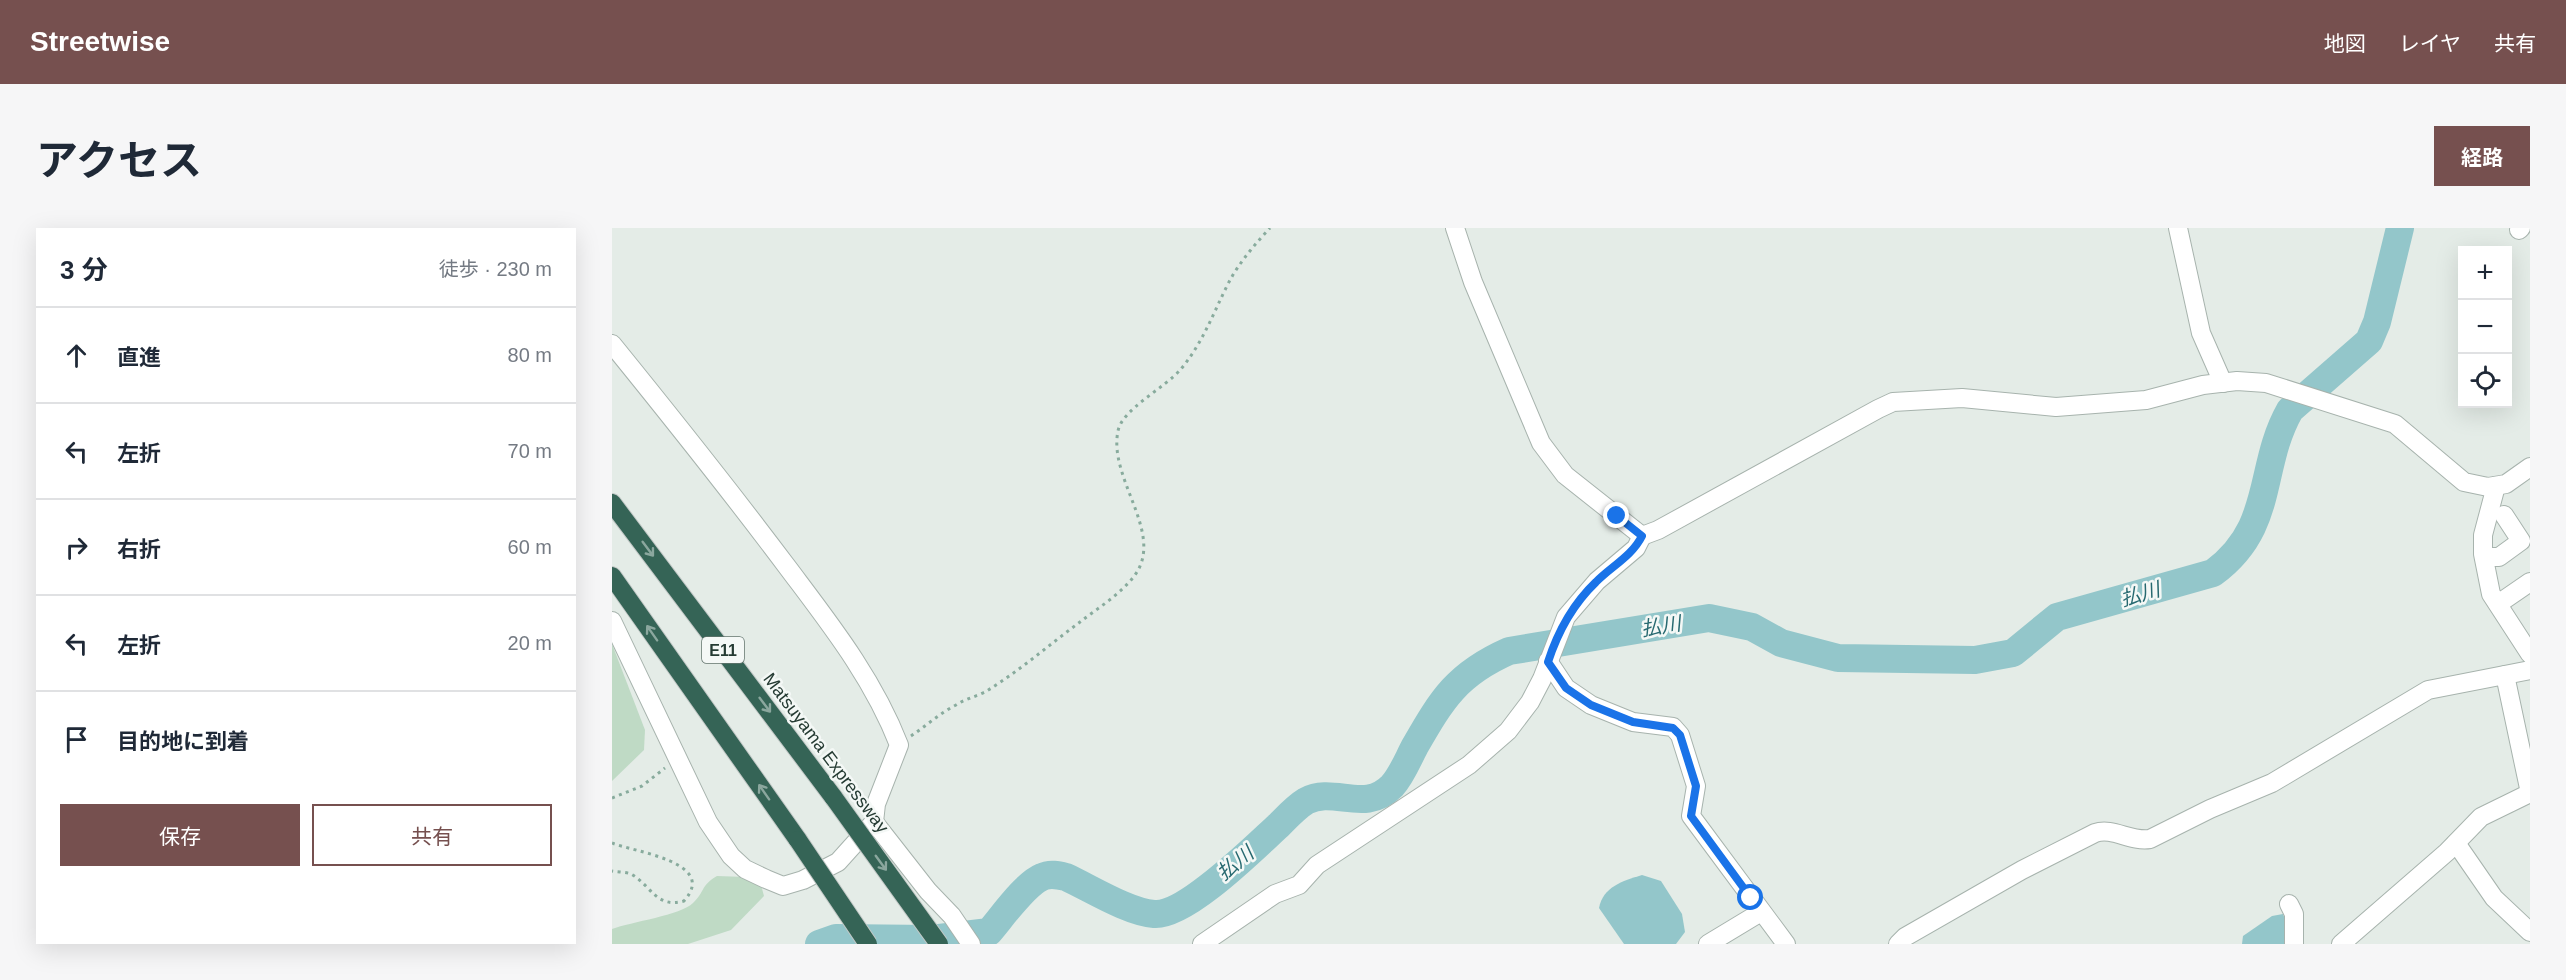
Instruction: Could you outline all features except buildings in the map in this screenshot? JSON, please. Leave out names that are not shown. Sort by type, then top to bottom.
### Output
[{"type":"highway","name":"Matsuyama Expressway","points":[[612,503],[834,798],[939,944]]},
{"type":"highway","name":"E11","points":[[612,576],[798,840],[868,944]]},
{"type":"street","points":[[1455,228],[1473,282],[1541,443],[1565,475],[1642,536]]},
{"type":"street","points":[[2178,228],[2201,333],[2223,383]]},
{"type":"street","points":[[612,344],[693,444],[845,644],[873,688],[899,745],[876,804],[874,822],[837,862],[803,880],[783,886],[745,869],[731,856],[708,822],[676,760],[612,621]]},
{"type":"street","points":[[1202,944],[1275,894],[1299,885],[1317,864],[1469,765],[1508,731],[1530,702],[1566,617],[1597,581],[1636,548],[1642,536],[1658,530],[1893,402],[1962,398],[2056,407],[2146,400],[2237,381],[2278,386],[2395,424],[2457,478],[2488,487],[2496,486],[2506,484],[2530,467]]},
{"type":"street","points":[[2496,486],[2483,535],[2484,557],[2491,594],[2530,654]]},
{"type":"street","points":[[2484,557],[2499,557],[2520,544],[2525,533],[2504,515]]},
{"type":"street","points":[[2498,604],[2530,582]]},
{"type":"street","points":[[1548,662],[1566,688],[1591,705],[1633,722],[1673,728],[1680,735],[1696,786],[1691,816],[1786,944]]},
{"type":"street","points":[[1898,944],[1905,937],[2022,870],[2095,833],[2102,831],[2140,841],[2150,839],[2210,809],[2272,783],[2428,690],[2530,670]]},
{"type":"street","points":[[2341,944],[2456,843],[2481,817],[2530,793],[2505,675]]},
{"type":"street","points":[[874,822],[928,891],[952,916],[971,944]]},
{"type":"street","points":[[2456,843],[2494,898],[2530,932]]},
{"type":"street","points":[[2289,904],[2294,914],[2294,944]]},
{"type":"street","points":[[1708,944],[1761,912]]},
{"type":"path","points":[[899,745],[956,705],[984,692],[1027,662],[1115,595],[1135,574],[1144,556],[1145,540],[1124,480],[1117,446],[1118,429],[1128,412],[1169,383],[1186,362],[1207,333],[1230,281],[1257,241],[1270,228]]},
{"type":"path","points":[[612,798],[642,786],[676,760]]},
{"type":"path","points":[[612,843],[675,862],[686,869],[692,885],[690,894],[684,901],[666,902],[657,899],[631,874],[612,871]]},
{"type":"green space","points":[[612,644],[645,730],[644,750],[612,781]]},
{"type":"green space","points":[[717,876],[746,877],[761,885],[764,896],[731,930],[688,944],[612,944],[612,929],[667,915],[687,907]]},
{"type":"water","points":[[1642,875],[1661,881],[1682,914],[1685,932],[1676,944],[1624,944],[1599,908],[1605,895],[1614,886]]},
{"type":"water","points":[[2283,914],[2286,922],[2284,944],[2242,944],[2243,936],[2272,916]]},
{"type":"waterway","name":"払川","points":[[819,944],[836,938],[931,939],[989,932],[1028,886],[1042,877],[1051,875],[1066,877],[1133,909],[1154,914],[1167,912],[1183,905],[1219,879],[1306,801],[1327,796],[1360,799],[1382,794],[1399,777],[1434,715],[1453,689],[1476,669],[1509,651],[1709,618],[1752,627],[1781,643],[1838,658],[1975,660],[2013,653],[2057,617],[2213,573],[2233,555],[2247,536],[2256,517],[2273,453],[2290,410],[2369,341],[2377,322],[2400,228]]},
{"type":"route","points":[[1617,516],[1642,536],[1636,548],[1597,581],[1566,617],[1548,662],[1566,688],[1591,705],[1633,722],[1662,724],[1673,728],[1680,735],[1696,786],[1691,816],[1751,898]]}]
